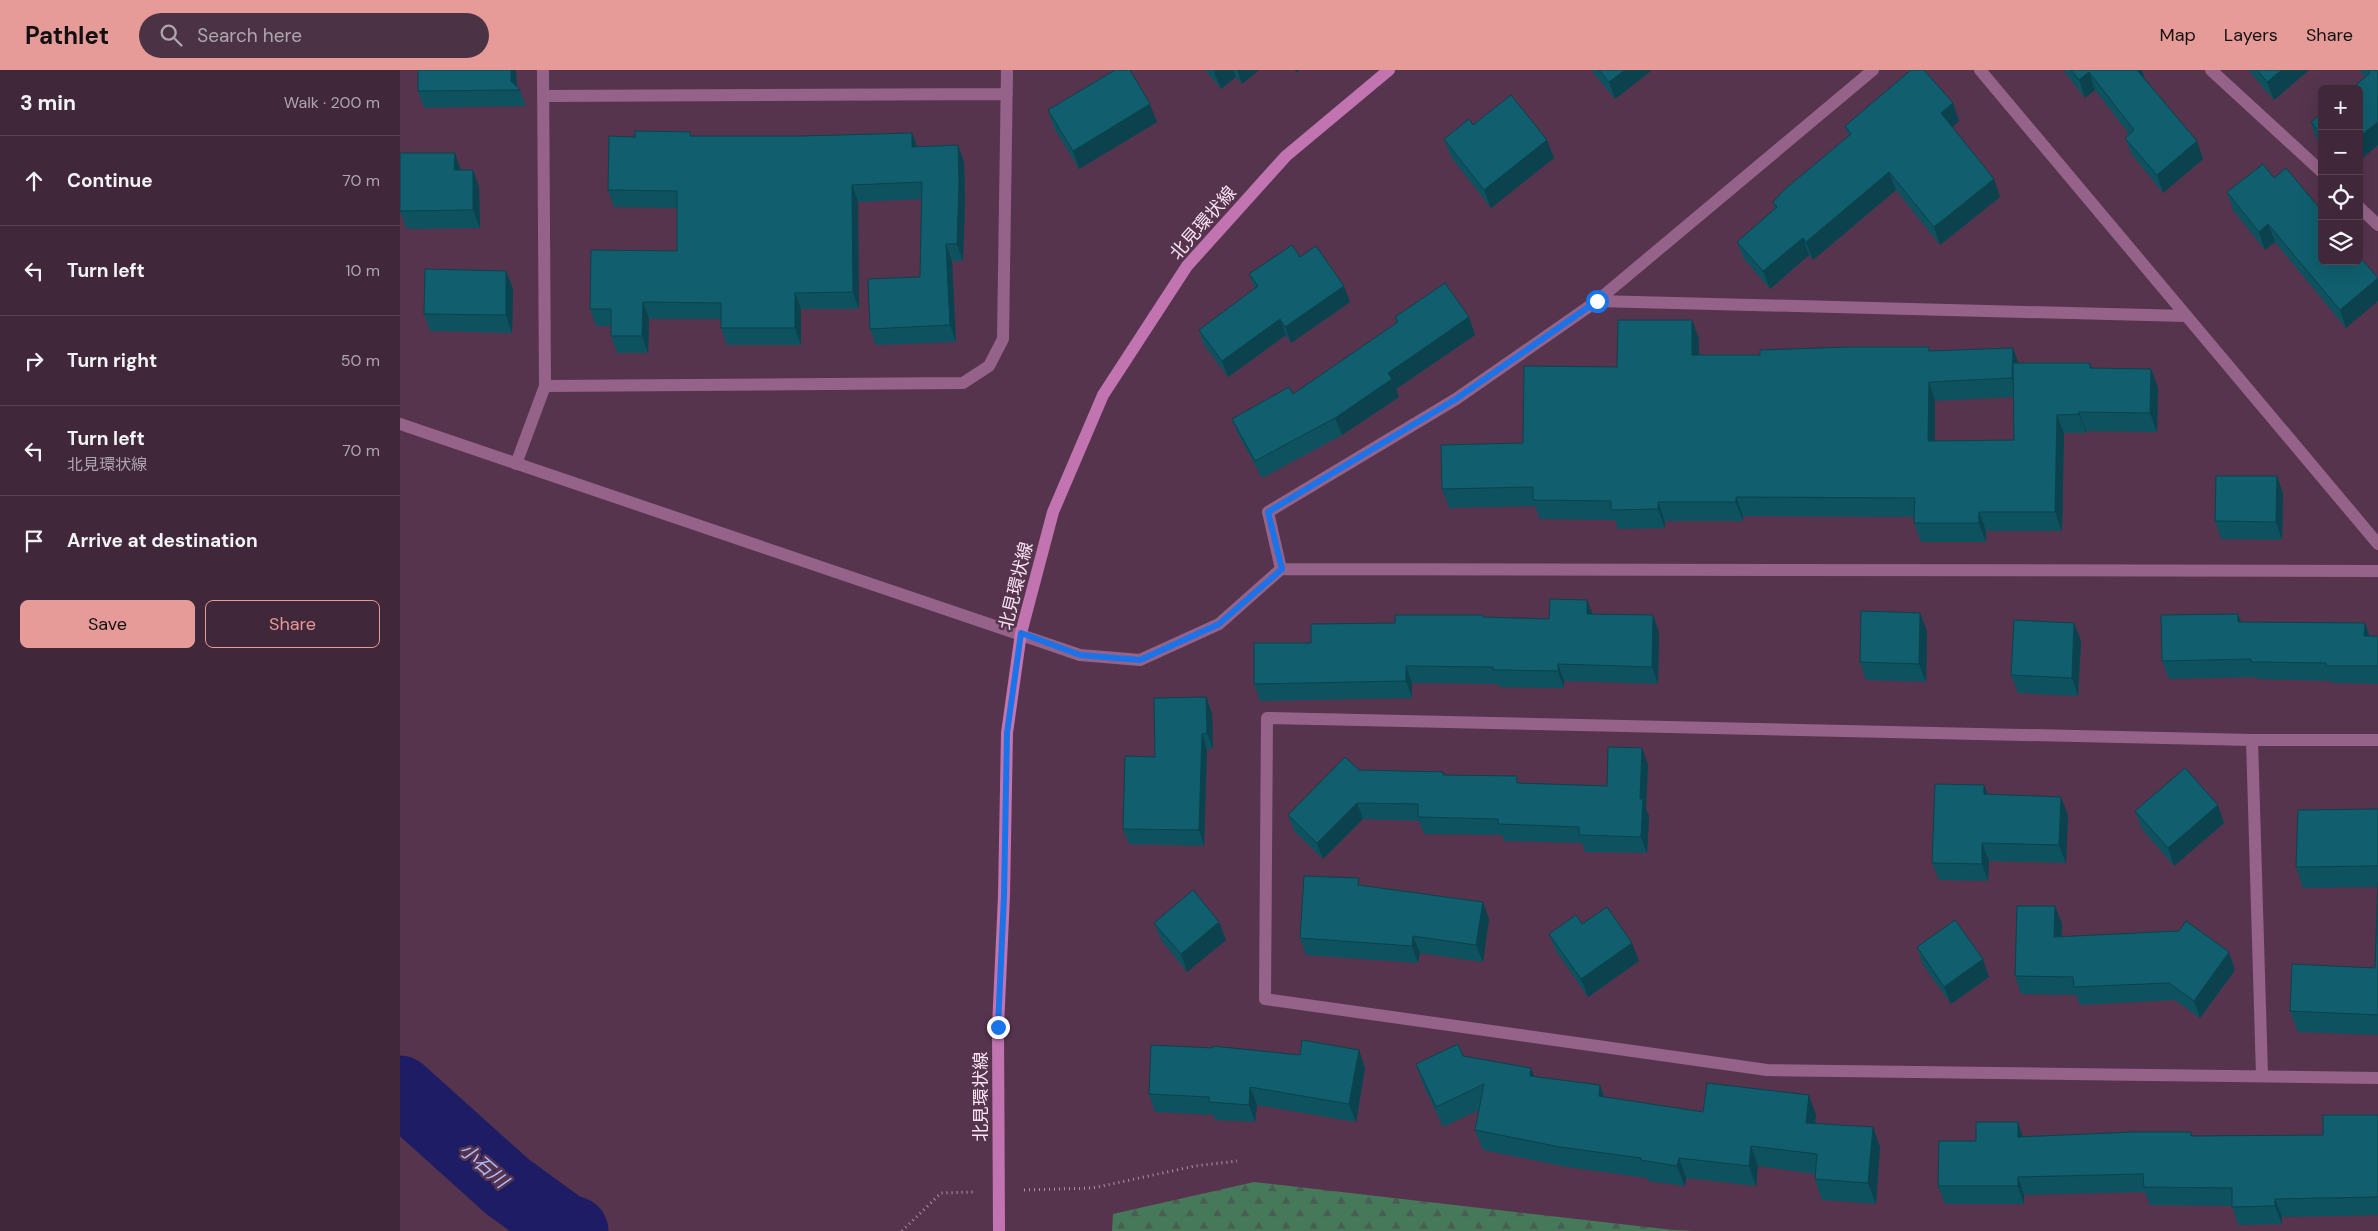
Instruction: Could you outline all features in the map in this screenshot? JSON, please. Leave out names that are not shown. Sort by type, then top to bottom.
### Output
[{"type":"main road","name":"北見環状線","points":[[1000,1231],[998,1027],[1004,896],[1007,733],[1021,633],[1053,512],[1102,395],[1181,274],[1286,156],[1389,70]]},
{"type":"street","points":[[516,464],[545,386],[543,70]]},
{"type":"street","points":[[545,386],[963,384],[989,366],[1003,339],[1007,70]]},
{"type":"street","points":[[1282,569],[1268,512],[1456,399],[1597,301],[1873,70]]},
{"type":"street","points":[[1980,70],[2378,544]]},
{"type":"street","points":[[2211,70],[2318,168]]},
{"type":"street","points":[[543,96],[1007,94]]},
{"type":"street","points":[[2363,211],[2378,224]]},
{"type":"street","points":[[1597,301],[2186,316]]},
{"type":"street","points":[[400,424],[1021,633],[1080,655],[1140,660],[1219,624],[1282,569],[2378,571]]},
{"type":"street","points":[[2378,740],[2252,740],[1267,718],[1265,999],[1767,1070],[2378,1078]]},
{"type":"street","points":[[2252,740],[2262,1075]]},
{"type":"path","points":[[1017,1190],[1093,1188],[1195,1166],[1237,1161]]},
{"type":"path","points":[[902,1231],[941,1193],[979,1192]]},
{"type":"green space","points":[[1254,1182],[1695,1231],[1112,1231],[1113,1214]]},
{"type":"building","points":[[418,70],[511,70],[511,81],[520,90],[418,91]]},
{"type":"building","points":[[1115,70],[1130,70],[1150,104],[1073,151],[1048,110]]},
{"type":"building","points":[[1599,70],[1625,70],[1609,82]]},
{"type":"building","points":[[1911,70],[1924,70],[1953,103],[1941,113],[1994,179],[1934,227],[1889,172],[1806,242],[1803,238],[1763,271],[1737,242],[1777,207],[1773,202],[1784,190],[1851,134],[1845,126]]},
{"type":"building","points":[[2071,70],[2137,70],[2197,141],[2157,175],[2125,138],[2134,130],[2089,72],[2079,80]]},
{"type":"building","points":[[2257,70],[2282,70],[2267,82]]},
{"type":"building","points":[[2368,70],[2378,70],[2378,122],[2363,134],[2363,85],[2356,85],[2370,73]]},
{"type":"building","points":[[1511,95],[1547,140],[1484,190],[1444,139],[1469,119],[1473,125]]},
{"type":"building","points":[[2318,116],[2318,130],[2311,122]]},
{"type":"building","points":[[635,131],[690,132],[690,136],[803,136],[912,133],[912,147],[958,145],[957,244],[946,244],[950,325],[870,329],[868,279],[920,277],[922,182],[852,185],[853,292],[795,293],[795,328],[721,328],[721,303],[643,302],[642,336],[611,336],[611,309],[590,309],[591,250],[677,251],[677,191],[608,190],[609,136],[635,137]]},
{"type":"building","points":[[400,153],[455,153],[454,170],[473,170],[473,210],[400,211]]},
{"type":"building","points":[[2263,164],[2274,178],[2286,168],[2318,206],[2318,265],[2363,265],[2363,261],[2378,278],[2340,310],[2268,224],[2259,232],[2227,192]]},
{"type":"building","points":[[1292,245],[1300,257],[1316,246],[1344,286],[1285,327],[1280,319],[1222,361],[1199,330],[1258,286],[1249,274]]},
{"type":"building","points":[[425,269],[506,271],[506,315],[424,314]]},
{"type":"building","points":[[1445,283],[1469,317],[1388,373],[1392,379],[1335,418],[1255,461],[1232,419],[1289,387],[1293,394],[1398,322],[1395,317]]},
{"type":"building","points":[[1618,320],[1692,320],[1692,355],[1760,355],[1760,350],[1850,347],[1929,347],[1929,351],[2013,348],[2012,378],[1929,382],[1928,441],[2014,440],[2013,363],[2090,363],[2090,368],[2151,369],[2150,413],[2079,412],[2079,414],[2057,415],[2055,512],[1979,512],[1979,523],[1914,523],[1915,498],[1736,497],[1736,502],[1658,502],[1658,509],[1611,510],[1611,501],[1533,500],[1533,487],[1442,489],[1441,445],[1523,443],[1524,366],[1617,367]]},
{"type":"building","points":[[2216,476],[2277,476],[2276,522],[2215,521]]},
{"type":"building","points":[[1550,599],[1587,600],[1587,614],[1653,615],[1652,667],[1558,664],[1558,671],[1493,670],[1493,667],[1406,666],[1406,681],[1254,684],[1254,643],[1311,643],[1311,624],[1395,623],[1395,615],[1483,615],[1483,617],[1549,619]]},
{"type":"building","points":[[1861,611],[1920,613],[1919,664],[1860,662]]},
{"type":"building","points":[[2238,614],[2238,622],[2365,623],[2364,636],[2378,636],[2378,666],[2326,666],[2326,663],[2251,662],[2251,659],[2162,661],[2161,615]]},
{"type":"building","points":[[2014,620],[2074,623],[2072,678],[2011,675]]},
{"type":"building","points":[[1206,697],[1207,733],[1202,734],[1199,830],[1123,829],[1125,756],[1155,757],[1154,698]]},
{"type":"building","points":[[1608,747],[1642,748],[1640,799],[1643,799],[1641,837],[1579,835],[1579,827],[1498,824],[1498,819],[1418,817],[1418,804],[1357,803],[1317,843],[1288,815],[1345,757],[1359,770],[1443,772],[1443,775],[1517,776],[1517,783],[1607,786]]},
{"type":"building","points":[[2185,768],[2218,805],[2168,848],[2135,811]]},
{"type":"building","points":[[1935,784],[1984,785],[1984,794],[2061,797],[2059,845],[1982,843],[1982,864],[1932,863]]},
{"type":"building","points":[[2378,809],[2378,866],[2296,867],[2298,810]]},
{"type":"building","points":[[1304,876],[1359,878],[1358,885],[1483,902],[1476,945],[1413,936],[1412,946],[1300,938]]},
{"type":"building","points":[[2378,882],[2378,1015],[2290,1011],[2292,964],[2375,968]]},
{"type":"building","points":[[1193,890],[1219,922],[1181,954],[1154,923]]},
{"type":"building","points":[[2017,906],[2055,906],[2054,937],[2179,931],[2186,921],[2229,952],[2194,1001],[2169,983],[2074,987],[2073,977],[2015,976]]},
{"type":"building","points":[[1607,907],[1632,943],[1581,979],[1549,934],[1576,915],[1582,924]]},
{"type":"building","points":[[1955,920],[1983,959],[1944,987],[1917,947]]},
{"type":"building","points":[[1302,1040],[1359,1050],[1349,1104],[1250,1087],[1249,1105],[1209,1102],[1209,1097],[1149,1094],[1151,1045],[1213,1048],[1213,1046],[1300,1055]]},
{"type":"building","points":[[1458,1044],[1463,1056],[1531,1068],[1530,1076],[1600,1085],[1599,1096],[1703,1112],[1707,1083],[1809,1095],[1806,1123],[1873,1127],[1868,1183],[1815,1179],[1817,1154],[1751,1146],[1749,1166],[1679,1158],[1677,1166],[1641,1160],[1641,1158],[1560,1147],[1475,1130],[1484,1084],[1436,1107],[1416,1064]]},
{"type":"building","points":[[2323,1115],[2378,1115],[2378,1197],[2275,1199],[2275,1206],[2232,1207],[2232,1188],[2144,1187],[2143,1174],[2018,1177],[2018,1186],[1938,1186],[1939,1141],[1976,1141],[1976,1122],[2018,1122],[2018,1137],[2133,1132],[2191,1132],[2191,1136],[2323,1135]]},
{"type":"waterway","name":"小石川","points":[[400,1090],[508,1187],[563,1227],[574,1231]]},
{"type":"route","points":[[998,1027],[1004,896],[1007,733],[1021,633],[1080,655],[1140,660],[1219,624],[1282,569],[1268,512],[1456,399],[1597,301]]}]
